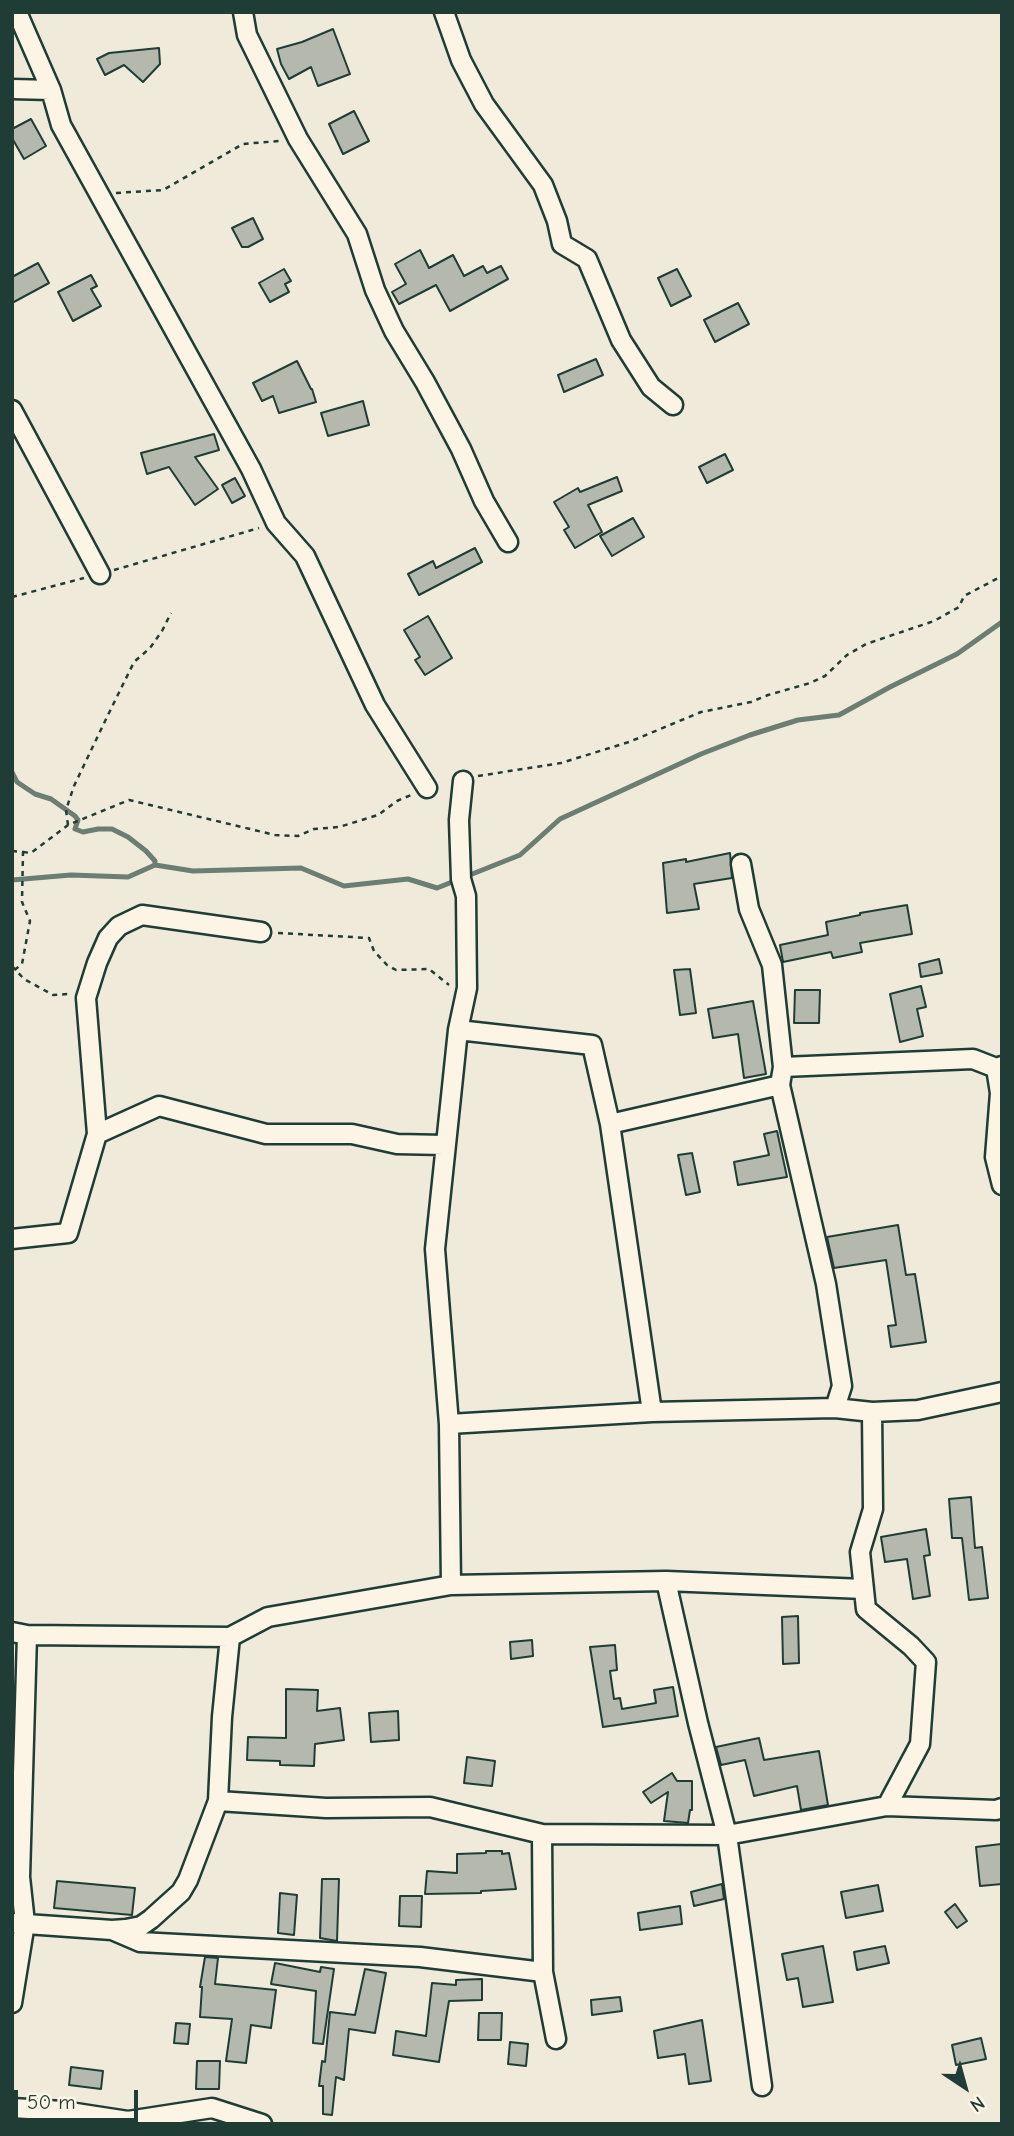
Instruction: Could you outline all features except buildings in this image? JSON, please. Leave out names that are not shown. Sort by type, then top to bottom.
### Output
[{"type":"street","points":[[18,12],[51,90],[61,125],[251,469],[276,523],[305,556],[375,705],[427,788]]},
{"type":"street","points":[[243,12],[247,35],[298,139],[357,234],[375,290],[394,331],[431,393],[461,449],[484,501],[508,542]]},
{"type":"street","points":[[444,12],[461,60],[484,104],[543,185],[562,244],[587,259],[621,340],[651,387],[673,405]]},
{"type":"street","points":[[12,89],[51,90]]},
{"type":"street","points":[[12,411],[100,574]]},
{"type":"street","points":[[451,1585],[449,1424],[435,1249],[458,1030],[467,988],[466,896],[461,879],[460,831],[463,780]]},
{"type":"street","points":[[741,864],[749,909],[772,965],[783,1067],[780,1085],[826,1284],[842,1386],[835,1408]]},
{"type":"street","points":[[12,1239],[68,1233],[97,1133],[86,998],[108,938],[118,926],[142,915],[261,932]]},
{"type":"street","points":[[458,1030],[592,1045],[610,1124],[652,1412]]},
{"type":"street","points":[[783,1067],[973,1059],[999,1067],[1000,1093],[995,1157],[1002,1185]]},
{"type":"street","points":[[610,1124],[780,1085]]},
{"type":"street","points":[[97,1133],[159,1106],[266,1134],[352,1134],[397,1144],[444,1145]]},
{"type":"street","points":[[449,1424],[652,1412],[835,1408],[872,1412],[918,1410],[1002,1392]]},
{"type":"street","points":[[872,1412],[873,1509],[860,1552],[866,1609],[926,1662],[919,1744],[887,1806]]},
{"type":"street","points":[[12,2003],[20,1877],[20,1633],[230,1637],[268,1617],[451,1585],[666,1581],[864,1589]]},
{"type":"street","points":[[666,1581],[727,1836],[762,2086]]},
{"type":"street","points":[[19,1923],[111,1930],[141,1926],[169,1905],[181,1892],[218,1801],[222,1717],[230,1637]]},
{"type":"street","points":[[218,1801],[326,1808],[430,1807],[542,1834],[727,1836],[887,1806],[996,1810],[1002,1808]]},
{"type":"street","points":[[542,1834],[543,1972],[556,2039]]},
{"type":"street","points":[[111,1930],[140,1942],[420,1957],[543,1972]]},
{"type":"street","points":[[12,2108],[128,2121],[212,2108],[262,2124]]},
{"type":"path","points":[[99,193],[163,190],[243,144],[298,139]]},
{"type":"path","points":[[12,597],[276,523]]},
{"type":"path","points":[[463,780],[491,773],[561,763],[629,742],[701,712],[751,702],[810,683],[825,676],[847,655],[866,644],[934,621],[959,607],[964,596],[1002,576]]},
{"type":"path","points":[[68,825],[66,810],[86,761],[134,662],[150,648],[171,613]]},
{"type":"path","points":[[12,851],[31,853],[68,825],[129,800],[275,835],[298,836],[314,829],[339,827],[378,815],[397,801],[427,788]]},
{"type":"path","points":[[23,852],[22,902],[30,920],[22,964],[13,969],[24,979],[54,995],[71,994],[86,998]]},
{"type":"path","points":[[261,932],[369,939],[374,951],[396,970],[429,969],[441,976],[448,985],[467,988]]},
{"type":"waterway","points":[[12,880],[71,875],[128,877],[155,865],[193,871],[301,868],[344,886],[408,879],[437,888],[520,855],[560,819],[701,754],[798,720],[839,715],[957,654],[1002,622]]},
{"type":"waterway","points":[[12,772],[17,782],[35,794],[51,799],[75,816],[78,820],[75,829],[83,832],[112,829],[146,851],[155,861],[155,865]]}]
